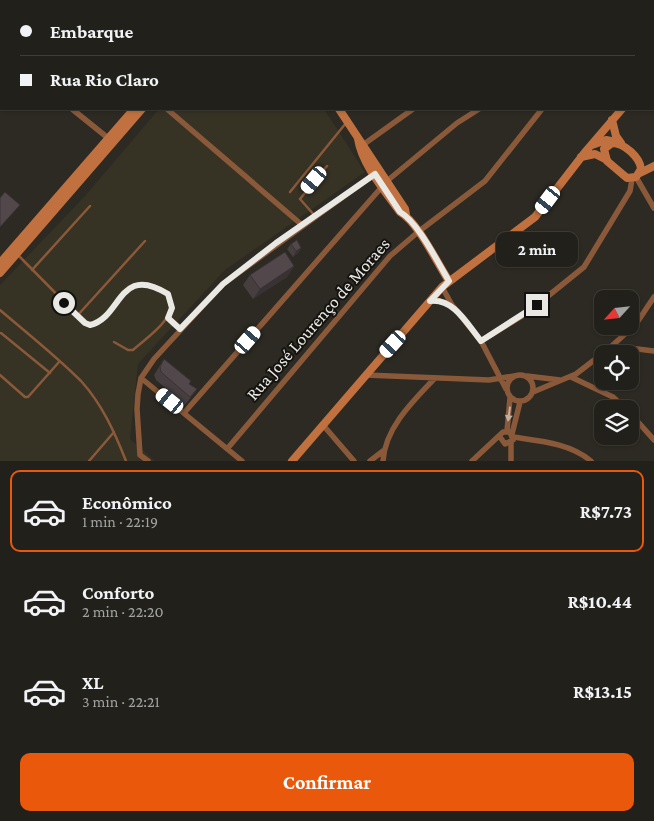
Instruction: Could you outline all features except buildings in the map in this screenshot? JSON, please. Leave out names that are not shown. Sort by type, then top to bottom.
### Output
[{"type":"main road","points":[[0,273],[14,252],[133,110]]},
{"type":"main road","points":[[0,264],[14,252],[103,155],[141,110]]},
{"type":"main road","points":[[340,110],[377,172],[405,209],[406,215],[449,281]]},
{"type":"main road","points":[[292,461],[442,287],[535,217],[589,147],[621,110]]},
{"type":"main road","points":[[612,120],[616,136],[621,145]]},
{"type":"main road","points":[[602,131],[601,141],[606,158],[620,173],[636,176],[654,165]]},
{"type":"main road","points":[[103,155],[109,143],[108,138]]},
{"type":"main road","points":[[589,147],[601,141],[612,140],[621,145],[640,164],[654,165]]},
{"type":"main road","points":[[606,158],[608,145],[621,145]]},
{"type":"main road","points":[[581,157],[594,154],[606,158]]},
{"type":"main road","points":[[636,176],[640,164]]},
{"type":"street","points":[[73,110],[108,138]]},
{"type":"street","points":[[168,110],[302,225]]},
{"type":"street","points":[[360,144],[411,110]]},
{"type":"street","points":[[184,413],[385,183],[457,122],[477,110]]},
{"type":"street","name":"Rua José Lourenço de Moraes","points":[[228,449],[390,256],[418,232],[486,181],[541,110]]},
{"type":"street","points":[[148,461],[141,458],[136,409],[141,378],[154,359],[223,284],[377,172]]},
{"type":"street","points":[[636,176],[654,208]]},
{"type":"street","points":[[481,341],[527,313],[584,267],[606,235],[636,176]]},
{"type":"street","points":[[442,287],[452,305],[481,341],[510,398],[511,461]]},
{"type":"street","points":[[613,345],[640,320],[654,297]]},
{"type":"street","points":[[430,301],[440,300],[452,305]]},
{"type":"street","points":[[639,349],[654,351]]},
{"type":"street","points":[[510,398],[520,402],[530,397],[533,392],[571,377],[594,360]]},
{"type":"street","points":[[366,375],[500,380],[514,376],[526,376],[562,380]]},
{"type":"street","points":[[506,389],[510,379],[514,376]]},
{"type":"street","points":[[526,376],[532,383],[533,392]]},
{"type":"street","points":[[571,377],[616,400]]},
{"type":"street","points":[[141,378],[242,461]]},
{"type":"street","points":[[370,461],[383,451],[406,408],[434,379]]},
{"type":"street","points":[[500,437],[502,443],[511,436],[520,402]]},
{"type":"street","points":[[639,423],[654,440]]},
{"type":"street","points":[[322,425],[354,461]]},
{"type":"street","points":[[472,461],[500,437],[511,436],[550,442],[576,451],[591,461]]},
{"type":"street","points":[[383,451],[383,461]]},
{"type":"lane","points":[[290,192],[347,121]]},
{"type":"lane","points":[[315,216],[300,199],[327,166]]},
{"type":"lane","points":[[32,270],[90,206]]},
{"type":"lane","points":[[77,316],[145,242]]},
{"type":"lane","points":[[14,252],[85,323],[95,324],[128,290],[139,284],[154,285],[168,294],[172,308],[168,318],[133,350],[128,350],[114,342]]},
{"type":"lane","points":[[0,310],[81,382],[99,404],[114,432],[126,461]]},
{"type":"lane","points":[[168,318],[180,329]]},
{"type":"lane","points":[[1,333],[50,373]]},
{"type":"lane","points":[[0,375],[24,397],[28,397],[59,362]]},
{"type":"lane","points":[[89,461],[114,432]]},
{"type":"shaded area","points":[[158,110],[325,110],[365,172],[225,270],[138,364],[130,439],[155,461],[0,461],[0,285],[85,196]]},
{"type":"route","points":[[64,303],[85,323],[90,325],[99,321],[128,290],[139,284],[154,285],[168,294],[172,308],[168,318],[180,329],[213,292],[223,284],[276,243],[375,174],[400,212],[406,215],[418,232],[449,281],[430,301],[440,300],[452,305],[481,341],[537,305]]}]
